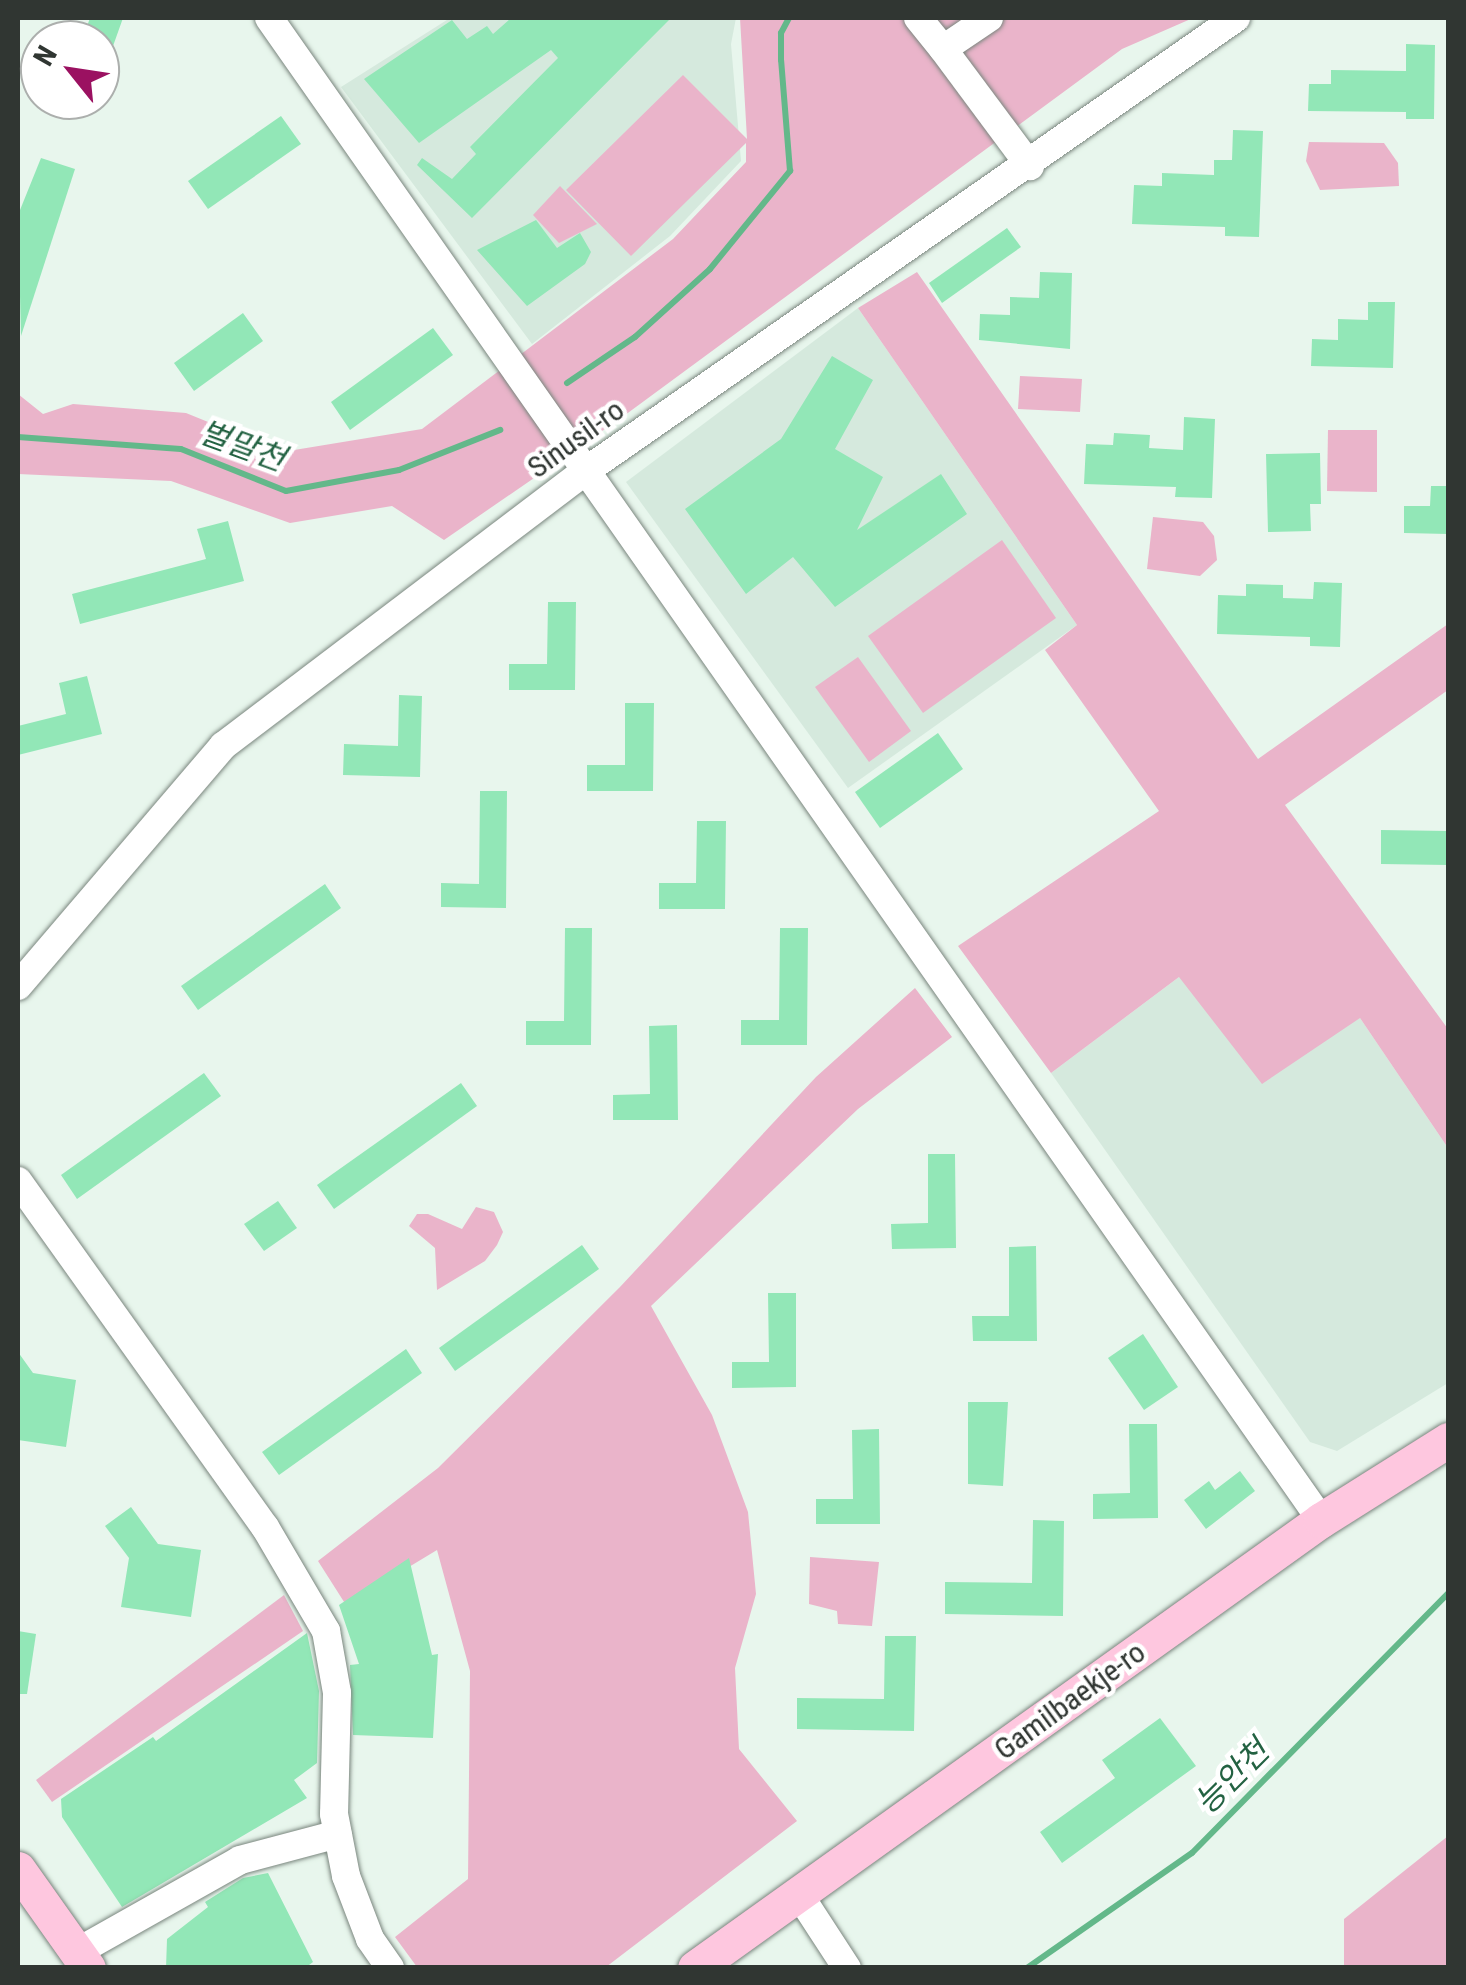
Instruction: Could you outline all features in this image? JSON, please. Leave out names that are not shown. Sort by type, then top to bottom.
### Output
[{"type":"main road","name":"Gamilbaekje-ro","points":[[695,1968],[1321,1520],[1448,1440]]},
{"type":"main road","points":[[18,1869],[82,1960]]},
{"type":"street","points":[[269,18],[1321,1520]]},
{"type":"street","points":[[918,18],[1030,166]]},
{"type":"street","points":[[943,49],[989,18]]},
{"type":"street","name":"Sinusil-ro","points":[[18,986],[223,746],[587,470],[1030,166],[1236,18]]},
{"type":"street","points":[[18,1181],[265,1527],[326,1631],[337,1693],[338,1834],[370,1939],[390,1968]]},
{"type":"street","points":[[82,1960],[240,1860],[338,1834]]},
{"type":"street","points":[[800,1896],[847,1968]]},
{"type":"shaded area","points":[[450,18],[736,18],[731,44],[741,161],[670,236],[532,344],[341,87]]},
{"type":"shaded area","points":[[740,18],[1193,18],[1122,49],[621,418],[444,540],[392,506],[290,523],[171,481],[18,474],[18,394],[43,414],[73,404],[186,413],[282,452],[422,429],[673,239],[746,162],[746,143],[631,256],[566,190],[683,75],[747,139]]},
{"type":"shaded area","points":[[1309,142],[1384,143],[1398,163],[1399,186],[1320,190],[1306,161]]},
{"type":"shaded area","points":[[560,186],[597,224],[559,243],[533,215]]},
{"type":"shaded area","points":[[917,272],[1258,759],[1448,624],[1448,690],[1285,805],[1448,1029],[1448,1148],[1360,1018],[1262,1084],[1179,977],[1051,1073],[958,946],[1159,811],[1045,650],[1077,625],[858,308]]},
{"type":"shaded area","points":[[858,308],[1077,625],[848,788],[626,482]]},
{"type":"shaded area","points":[[1020,376],[1082,379],[1080,412],[1018,409]]},
{"type":"shaded area","points":[[1328,430],[1377,430],[1377,492],[1327,491]]},
{"type":"shaded area","points":[[1153,517],[1203,522],[1214,536],[1217,560],[1200,576],[1147,569]]},
{"type":"shaded area","points":[[1002,540],[1056,618],[923,713],[868,636]]},
{"type":"shaded area","points":[[858,657],[911,731],[869,762],[815,687]]},
{"type":"shaded area","points":[[1179,977],[1360,1018],[1448,1148],[1448,1383],[1337,1451],[1310,1442],[1051,1073]]},
{"type":"shaded area","points":[[915,988],[952,1037],[858,1109],[651,1306],[712,1415],[748,1512],[756,1594],[735,1668],[739,1749],[797,1821],[606,1967],[417,1967],[395,1937],[468,1879],[470,1671],[437,1550],[346,1605],[318,1561],[438,1468],[620,1287],[816,1077]]},
{"type":"shaded area","points":[[476,1207],[494,1212],[503,1232],[497,1245],[485,1261],[437,1290],[435,1248],[409,1226],[417,1214],[428,1214],[462,1229]]},
{"type":"shaded area","points":[[810,1557],[879,1562],[872,1626],[838,1624],[837,1611],[809,1604]]},
{"type":"shaded area","points":[[284,1595],[303,1631],[52,1802],[36,1780]]},
{"type":"shaded area","points":[[1448,1836],[1448,1967],[1344,1967],[1344,1919]]},
{"type":"building","points":[[123,18],[120,26],[120,20],[89,20]]},
{"type":"building","points":[[511,18],[671,18],[472,218],[417,165],[422,158],[452,179],[476,154],[470,147],[558,58],[551,50],[419,143],[364,79],[452,20],[467,39],[487,26],[493,34]]},
{"type":"building","points":[[1406,44],[1435,45],[1434,119],[1406,119],[1406,112],[1308,111],[1309,84],[1331,84],[1331,70],[1406,71]]},
{"type":"building","points":[[281,116],[301,144],[208,209],[188,181]]},
{"type":"building","points":[[1233,130],[1263,131],[1259,237],[1225,236],[1225,227],[1132,224],[1134,185],[1162,186],[1162,173],[1214,175],[1214,160],[1232,160]]},
{"type":"building","points":[[41,158],[75,169],[21,336],[18,215]]},
{"type":"building","points":[[536,220],[557,248],[580,233],[591,252],[585,264],[527,306],[477,250]]},
{"type":"building","points":[[1007,228],[1021,247],[942,303],[929,283]]},
{"type":"building","points":[[1040,272],[1072,273],[1070,349],[979,340],[980,314],[1010,315],[1010,297],[1039,298]]},
{"type":"building","points":[[1368,302],[1395,302],[1393,368],[1311,366],[1312,339],[1338,340],[1338,319],[1368,320]]},
{"type":"building","points":[[243,313],[263,341],[194,391],[174,363]]},
{"type":"building","points":[[433,328],[453,355],[350,430],[331,402]]},
{"type":"building","points":[[832,356],[873,380],[835,449],[883,477],[857,530],[941,474],[967,514],[835,607],[793,557],[746,594],[685,509],[781,439]]},
{"type":"building","points":[[1184,417],[1215,419],[1212,498],[1175,497],[1176,487],[1084,484],[1086,444],[1113,445],[1114,433],[1150,435],[1149,448],[1183,450]]},
{"type":"building","points":[[1320,453],[1321,504],[1310,504],[1311,531],[1268,532],[1266,454]]},
{"type":"building","points":[[1431,486],[1448,486],[1448,534],[1404,533],[1404,506],[1430,506]]},
{"type":"building","points":[[228,521],[244,581],[80,624],[72,594],[206,559],[197,529]]},
{"type":"building","points":[[1314,582],[1342,583],[1340,647],[1310,646],[1310,637],[1217,634],[1218,595],[1246,596],[1246,584],[1283,585],[1283,598],[1313,599]]},
{"type":"building","points":[[548,602],[576,602],[575,690],[509,690],[509,664],[547,664]]},
{"type":"building","points":[[87,676],[102,734],[18,755],[18,726],[66,714],[59,683]]},
{"type":"building","points":[[399,695],[422,696],[420,777],[343,775],[344,744],[398,746]]},
{"type":"building","points":[[625,703],[654,703],[653,791],[587,791],[587,765],[625,765]]},
{"type":"building","points":[[938,733],[963,769],[880,828],[855,792]]},
{"type":"building","points":[[480,791],[507,791],[506,908],[441,907],[441,883],[479,884]]},
{"type":"building","points":[[697,821],[726,821],[725,909],[659,909],[659,883],[696,883]]},
{"type":"building","points":[[1381,830],[1448,831],[1448,865],[1381,864]]},
{"type":"building","points":[[325,884],[341,908],[198,1010],[181,986]]},
{"type":"building","points":[[565,928],[592,928],[591,1045],[526,1045],[526,1021],[564,1021]]},
{"type":"building","points":[[780,928],[808,928],[807,1045],[741,1045],[741,1020],[779,1020]]},
{"type":"building","points":[[677,1025],[678,1120],[613,1120],[613,1095],[650,1094],[649,1026]]},
{"type":"building","points":[[204,1073],[221,1096],[77,1199],[61,1175]]},
{"type":"building","points":[[461,1083],[477,1106],[334,1209],[317,1185]]},
{"type":"building","points":[[928,1154],[955,1154],[956,1248],[892,1249],[891,1224],[928,1223]]},
{"type":"building","points":[[278,1201],[297,1228],[264,1251],[244,1224]]},
{"type":"building","points":[[582,1245],[599,1269],[455,1371],[439,1348]]},
{"type":"building","points":[[1036,1246],[1037,1341],[973,1341],[972,1316],[1009,1316],[1009,1247]]},
{"type":"building","points":[[768,1293],[796,1293],[796,1387],[732,1388],[732,1362],[769,1362]]},
{"type":"building","points":[[1143,1334],[1178,1387],[1144,1410],[1108,1358]]},
{"type":"building","points":[[406,1349],[422,1373],[279,1475],[262,1452]]},
{"type":"building","points":[[18,1352],[33,1373],[76,1380],[66,1447],[18,1440]]},
{"type":"building","points":[[968,1402],[1008,1402],[1003,1486],[968,1484]]},
{"type":"building","points":[[1129,1424],[1157,1424],[1158,1518],[1093,1519],[1093,1494],[1130,1493]]},
{"type":"building","points":[[879,1429],[880,1524],[816,1524],[816,1499],[853,1499],[852,1430]]},
{"type":"building","points":[[1240,1471],[1255,1491],[1206,1529],[1184,1500],[1209,1481],[1215,1490]]},
{"type":"building","points":[[131,1507],[158,1544],[201,1550],[191,1617],[121,1607],[129,1558],[105,1526]]},
{"type":"building","points":[[1033,1520],[1064,1521],[1063,1616],[945,1614],[945,1582],[1032,1583]]},
{"type":"building","points":[[409,1558],[432,1655],[438,1654],[433,1738],[353,1735],[350,1665],[359,1664],[339,1605]]},
{"type":"building","points":[[18,1631],[36,1634],[27,1694],[18,1694]]},
{"type":"building","points":[[307,1633],[319,1691],[317,1763],[294,1780],[307,1798],[122,1907],[62,1817],[61,1799],[153,1737],[156,1741]]},
{"type":"building","points":[[885,1636],[916,1636],[914,1731],[797,1729],[797,1698],[884,1699]]},
{"type":"building","points":[[1160,1718],[1196,1766],[1062,1863],[1040,1832],[1115,1778],[1102,1760]]},
{"type":"building","points":[[268,1873],[313,1962],[305,1968],[166,1968],[167,1939],[208,1907],[205,1902],[243,1878]]},
{"type":"waterway","name":"벌말천","points":[[567,383],[635,337],[710,269],[790,171],[781,60],[781,33],[789,18]]},
{"type":"waterway","name":"벌말천","points":[[18,437],[181,449],[286,491],[399,470],[500,430]]},
{"type":"waterway","name":"능안천","points":[[1027,1968],[1192,1853],[1448,1593]]}]
